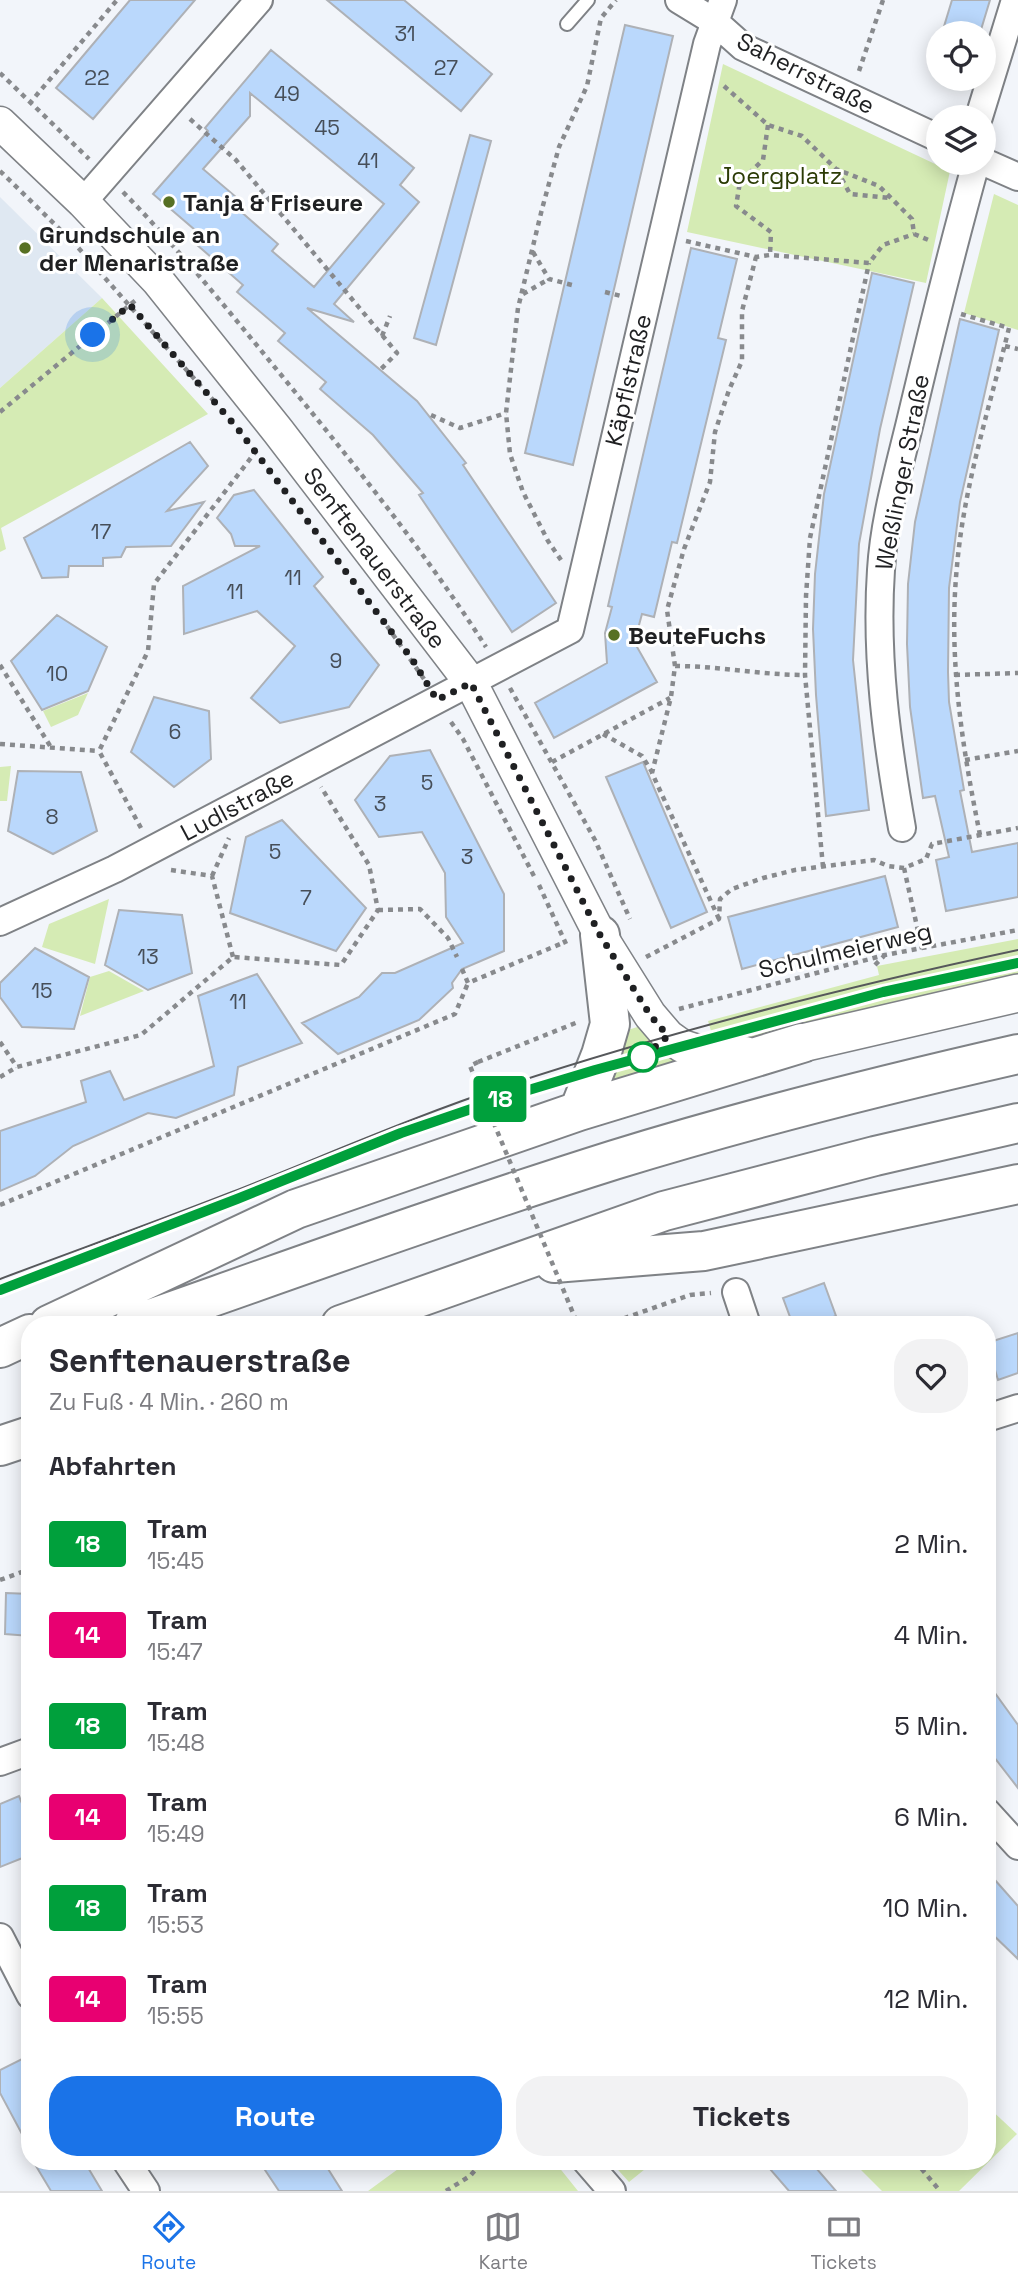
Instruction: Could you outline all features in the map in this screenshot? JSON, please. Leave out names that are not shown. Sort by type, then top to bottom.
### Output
[{"type":"highway","points":[[579,1111],[610,1024],[592,938]]},
{"type":"highway","points":[[68,1316],[296,1209],[579,1111],[802,1043]]},
{"type":"highway","points":[[159,1316],[412,1227],[615,1160],[863,1089],[1018,1054]]},
{"type":"highway","points":[[365,1316],[664,1210],[1018,1123]]},
{"type":"highway","points":[[496,1268],[704,1251],[1018,1184]]},
{"type":"highway","points":[[0,1348],[21,1338]]},
{"type":"highway","points":[[0,1371],[21,1364]]},
{"type":"highway","points":[[0,1446],[21,1439]]},
{"type":"main road","points":[[802,1043],[1018,993]]},
{"type":"street","points":[[83,202],[259,0]]},
{"type":"street","name":"Saherrstraße","points":[[679,0],[719,11],[743,47],[926,132]]},
{"type":"street","points":[[983,105],[1015,0]]},
{"type":"street","name":"Käpflstraße","points":[[471,683],[570,630],[652,274],[708,44],[719,11]]},
{"type":"street","name":"Senftenauerstraße","points":[[2,130],[83,202],[158,281],[267,441],[471,683],[592,938],[668,1036],[682,1046],[708,1054],[736,1055],[802,1043]]},
{"type":"street","points":[[996,167],[1018,177]]},
{"type":"street","name":"Weßlinger Straße","points":[[902,828],[885,722],[878,630],[881,568],[889,513],[951,249],[973,175]]},
{"type":"street","name":"Ludlstraße","points":[[0,922],[153,849],[471,683]]},
{"type":"street","points":[[736,1292],[744,1316]]},
{"type":"street","points":[[996,1415],[1018,1408]]},
{"type":"street","points":[[1,1759],[21,1753]]},
{"type":"street","points":[[996,1822],[1018,1846]]},
{"type":"street","points":[[0,1937],[21,1978]]},
{"type":"street","points":[[132,2170],[146,2191]]},
{"type":"street","points":[[594,2170],[612,2191]]},
{"type":"lane","points":[[567,24],[588,0]]},
{"type":"path","points":[[2,130],[117,0]]},
{"type":"path","points":[[563,562],[548,541],[523,492],[510,454],[506,413],[518,308],[559,147],[587,86],[601,18],[616,0]]},
{"type":"path","points":[[859,71],[883,0]]},
{"type":"path","points":[[732,91],[768,125],[802,136],[836,169],[850,194],[889,198]]},
{"type":"path","points":[[170,102],[236,160],[397,353],[381,369]]},
{"type":"path","points":[[768,125],[763,160],[740,182],[736,206],[771,232],[770,255]]},
{"type":"path","points":[[836,169],[879,186],[912,219],[914,234]]},
{"type":"path","points":[[0,171],[74,243],[220,409]]},
{"type":"path","points":[[823,867],[805,675],[810,538],[869,263],[883,245],[914,234],[951,249]]},
{"type":"path","points":[[681,240],[756,257],[770,255],[869,263]]},
{"type":"path","points":[[532,251],[549,279],[572,285]]},
{"type":"path","points":[[652,773],[671,697],[675,666],[667,610],[684,549],[710,482],[715,432],[742,360],[742,311],[756,257]]},
{"type":"path","points":[[523,294],[549,279]]},
{"type":"path","points":[[0,412],[158,281]]},
{"type":"path","points":[[950,311],[1009,328],[964,516],[957,567],[955,676],[965,760],[980,835]]},
{"type":"path","points":[[382,336],[390,316]]},
{"type":"path","points":[[1005,346],[1018,349]]},
{"type":"path","points":[[431,415],[460,428],[506,413]]},
{"type":"path","points":[[263,462],[267,441]]},
{"type":"path","points":[[99,751],[148,650],[153,584],[267,441]]},
{"type":"path","points":[[379,615],[412,659],[463,739],[540,886],[592,938]]},
{"type":"path","points":[[0,664],[52,749]]},
{"type":"path","points":[[675,666],[710,666],[766,675],[805,675]]},
{"type":"path","points":[[499,668],[596,840],[592,938]]},
{"type":"path","points":[[955,676],[1018,673]]},
{"type":"path","points":[[552,762],[671,697]]},
{"type":"path","points":[[603,734],[642,756],[719,919]]},
{"type":"path","points":[[0,744],[99,751]]},
{"type":"path","points":[[99,751],[163,869],[212,876],[233,957]]},
{"type":"path","points":[[965,760],[1018,751]]},
{"type":"path","points":[[0,1077],[17,1067],[141,1035],[233,957],[341,965],[377,910],[369,865],[310,768]]},
{"type":"path","points":[[719,919],[720,899],[733,889],[763,878],[795,870],[874,860],[888,866],[904,868],[926,859],[932,845],[1018,828]]},
{"type":"path","points":[[904,868],[922,949]]},
{"type":"path","points":[[377,910],[420,909],[448,938],[457,957]]},
{"type":"path","points":[[641,947],[645,958],[719,919]]},
{"type":"path","name":"Schulmeierweg","points":[[672,1004],[680,1009],[885,955],[1018,930]]},
{"type":"path","points":[[468,983],[592,938]]},
{"type":"path","points":[[875,965],[885,955]]},
{"type":"path","points":[[0,1205],[455,1014],[468,983],[462,969]]},
{"type":"path","points":[[697,1005],[705,1011]]},
{"type":"path","points":[[574,1316],[470,1066],[581,1021]]},
{"type":"path","points":[[0,1042],[17,1067]]},
{"type":"path","points":[[630,1316],[690,1295]]},
{"type":"path","points":[[0,1580],[21,1572]]},
{"type":"path","points":[[446,2191],[475,2170]]},
{"type":"path","points":[[922,2170],[940,2191]]},
{"type":"shaded area","name":"Grundschule an der Menaristraße","points":[[0,197],[102,298],[0,388]]},
{"type":"green space","name":"Joergplatz","points":[[723,64],[926,160],[926,175],[949,175],[926,283],[687,232]]},
{"type":"green space","points":[[994,194],[1018,205],[1018,330],[964,313]]},
{"type":"green space","points":[[102,298],[208,414],[1,528],[6,549],[0,552],[0,388]]},
{"type":"green space","points":[[88,693],[78,715],[51,727],[43,711]]},
{"type":"green space","points":[[11,766],[7,801],[0,801],[0,767]]},
{"type":"green space","points":[[109,899],[95,964],[42,947],[49,924]]},
{"type":"green space","points":[[1018,939],[1018,976],[738,1045],[715,1044],[708,1021],[879,975],[877,966]]},
{"type":"green space","points":[[109,971],[144,991],[80,1016],[90,977]]},
{"type":"green space","points":[[647,1024],[682,1064],[604,1088],[615,1034]]},
{"type":"green space","points":[[996,2114],[1017,2134],[996,2155]]},
{"type":"green space","points":[[397,2170],[561,2170],[578,2191],[368,2191]]},
{"type":"green space","points":[[618,2170],[644,2170],[629,2182]]},
{"type":"green space","points":[[861,2170],[980,2170],[959,2191],[882,2191]]},
{"type":"building","points":[[130,0],[195,0],[93,119],[56,88]]},
{"type":"building","points":[[327,0],[404,0],[492,74],[461,111]]},
{"type":"building","points":[[952,0],[990,0],[984,21],[946,21]]},
{"type":"building","points":[[625,25],[673,36],[573,465],[525,453]]},
{"type":"building","points":[[271,50],[414,168],[400,185],[419,202],[334,304],[354,322],[307,308],[417,401],[466,463],[463,465],[556,603],[512,632],[419,495],[423,493],[373,435],[320,389],[326,382],[278,341],[285,333],[237,292],[243,285],[196,244],[202,236],[153,194],[208,131],[205,128]],"holes":[[[250,93],[384,204],[314,287],[272,251],[278,244],[231,203],[236,197],[203,169],[250,116]]]},
{"type":"building","points":[[470,135],[491,141],[436,345],[414,338]]},
{"type":"building","points":[[691,248],[737,259],[718,338],[726,340],[677,543],[672,542],[654,617],[642,614],[636,636],[637,647],[657,682],[554,738],[535,703],[607,663],[605,633],[612,607],[608,606]]},
{"type":"building","points":[[872,273],[914,283],[880,429],[859,544],[853,660],[869,810],[826,816],[813,629],[815,574],[824,494]]},
{"type":"building","points":[[960,319],[999,330],[960,502],[949,588],[949,702],[964,790],[960,791],[972,852],[1018,843],[1018,897],[946,911],[936,860],[949,857],[935,796],[923,798],[910,707],[908,584],[915,522]]},
{"type":"building","points":[[190,442],[208,466],[167,511],[204,502],[171,546],[126,547],[121,557],[103,558],[103,566],[69,566],[68,577],[42,578],[24,538]]},
{"type":"building","points":[[254,490],[323,577],[314,586],[379,665],[349,707],[280,723],[251,698],[295,646],[257,611],[184,634],[183,586],[260,546],[235,546],[231,534],[217,518],[234,495]]},
{"type":"building","points":[[57,615],[107,647],[88,691],[42,710],[11,661]]},
{"type":"building","points":[[154,697],[209,711],[211,759],[174,787],[131,752]]},
{"type":"building","points":[[430,750],[504,894],[504,951],[462,969],[452,983],[453,988],[419,1020],[338,1054],[302,1023],[359,997],[382,973],[395,973],[463,943],[446,917],[445,873],[422,832],[379,837],[355,800],[390,756]]},
{"type":"building","points":[[643,762],[707,912],[671,928],[606,777]]},
{"type":"building","points":[[18,771],[81,772],[97,831],[53,854],[8,831]]},
{"type":"building","points":[[282,820],[366,908],[336,951],[230,913],[246,837]]},
{"type":"building","points":[[885,876],[898,927],[742,969],[728,917]]},
{"type":"building","points":[[119,910],[182,915],[192,973],[148,990],[105,965]]},
{"type":"building","points":[[35,948],[89,977],[74,1029],[22,1027],[0,997],[0,983]]},
{"type":"building","points":[[257,974],[302,1043],[238,1067],[234,1095],[176,1118],[148,1113],[73,1146],[35,1176],[0,1191],[0,1131],[86,1102],[81,1081],[110,1071],[124,1100],[214,1066],[198,996]]},
{"type":"building","points":[[824,1283],[836,1316],[790,1316],[783,1298]]},
{"type":"building","points":[[1018,1333],[1018,1373],[998,1380],[996,1373],[996,1340]]},
{"type":"building","points":[[6,1593],[21,1594],[21,1635],[5,1634]]},
{"type":"building","points":[[996,1694],[1018,1725],[1018,1788],[996,1760]]},
{"type":"building","points":[[19,1796],[21,1801],[21,1859],[0,1867],[0,1804]]},
{"type":"building","points":[[996,1881],[1018,1906],[1018,1959],[996,1938]]},
{"type":"building","points":[[21,2060],[21,2132],[0,2093],[0,2070]]},
{"type":"building","points":[[38,2170],[89,2170],[102,2191],[51,2191]]},
{"type":"building","points":[[265,2170],[329,2170],[342,2191],[279,2191]]},
{"type":"building","points":[[771,2170],[818,2170],[836,2191],[789,2191]]},
{"type":"tram line","points":[[0,1279],[508,1085],[761,1011],[1018,950]]},
{"type":"tram line","points":[[474,1108],[676,1046],[881,994],[1018,963]]},
{"type":"tram line","name":"18","points":[[0,1290],[401,1133],[509,1096],[713,1037],[883,992],[1018,963]]},
{"type":"tram line","points":[[0,1290],[29,1279]]},
{"type":"place","name":"Tanja & Friseure","points":[[169,202]]},
{"type":"place","name":"Grundschule an der Menaristraße","points":[[25,248]]},
{"type":"place","name":"BeuteFuchs","points":[[614,635]]},
{"type":"route","points":[[93,335],[130,305],[238,429],[412,659],[437,700],[471,683],[600,935],[650,1015],[668,1036],[643,1057]]}]
